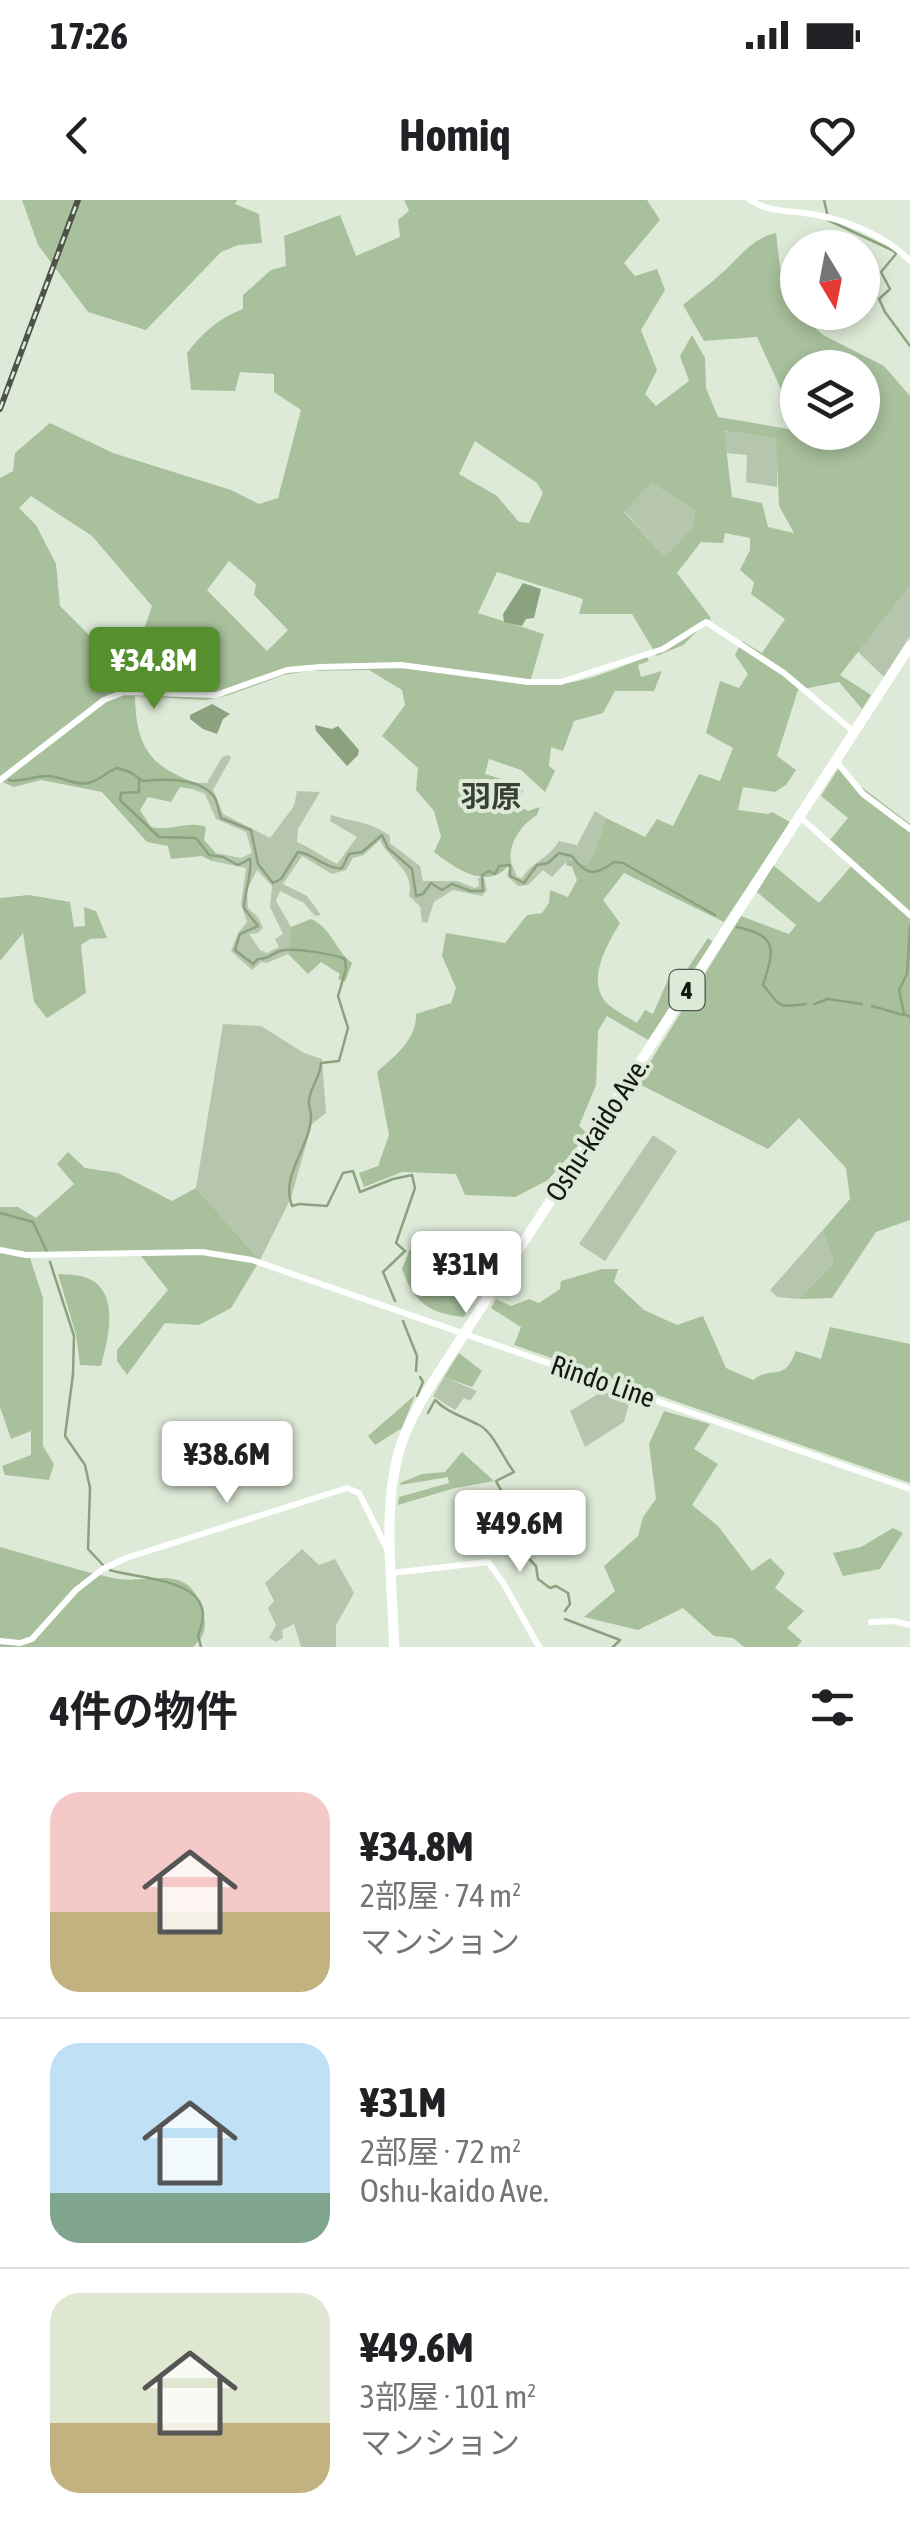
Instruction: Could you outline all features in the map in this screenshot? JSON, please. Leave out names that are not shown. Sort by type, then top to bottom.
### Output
[{"type":"highway","name":"Oshu-kaido Ave.","points":[[394,1647],[392,1503],[398,1454],[420,1406],[910,646]]},
{"type":"street","points":[[750,200],[776,212],[819,215],[876,236],[896,246],[910,261]]},
{"type":"street","points":[[0,780],[104,700],[124,692],[216,696],[287,670],[320,667],[400,666],[528,682],[561,682],[663,650],[706,622],[784,674],[854,732]]},
{"type":"street","points":[[836,760],[863,794],[910,829]]},
{"type":"street","points":[[799,816],[910,915]]},
{"type":"street","name":"Rindo Line","points":[[0,1250],[26,1255],[202,1252],[268,1265],[910,1488]]},
{"type":"street","points":[[0,1641],[20,1643],[32,1639],[76,1590],[103,1569],[126,1558],[346,1488],[359,1493],[392,1557]]},
{"type":"street","points":[[392,1573],[488,1562],[538,1647]]},
{"type":"street","points":[[872,1622],[910,1625]]},
{"type":"shaded area","points":[[22,200],[237,200],[235,204],[259,214],[262,243],[238,245],[221,252],[146,330],[88,312],[38,245]]},
{"type":"shaded area","points":[[404,200],[647,200],[660,220],[624,263],[635,276],[657,269],[665,290],[641,330],[657,370],[645,394],[656,406],[689,381],[680,356],[692,335],[705,358],[706,388],[718,417],[780,428],[780,450],[880,450],[880,364],[910,396],[910,585],[840,675],[871,695],[862,709],[839,682],[798,690],[777,756],[796,770],[786,785],[775,792],[743,787],[738,810],[772,812],[790,822],[724,922],[624,873],[603,900],[620,923],[600,964],[598,986],[609,1005],[637,1023],[645,1010],[653,1014],[670,975],[679,981],[708,938],[713,942],[648,1040],[607,1016],[598,1031],[596,1085],[579,1126],[588,1134],[548,1180],[515,1197],[465,1195],[456,1174],[402,1172],[364,1187],[359,1173],[378,1166],[389,1135],[377,1072],[409,1039],[416,1014],[451,1003],[456,988],[442,956],[446,933],[505,943],[527,915],[542,913],[549,903],[550,890],[568,897],[577,880],[572,867],[566,865],[567,860],[586,865],[606,818],[645,837],[657,819],[673,826],[699,774],[720,781],[733,748],[706,733],[720,681],[739,688],[748,674],[735,655],[742,641],[762,653],[785,619],[751,594],[754,582],[740,570],[750,550],[750,538],[725,533],[723,543],[701,542],[677,573],[711,618],[683,645],[657,656],[632,614],[579,614],[583,599],[497,572],[478,613],[544,634],[531,679],[559,684],[574,682],[647,657],[649,661],[638,665],[641,677],[662,671],[654,691],[615,691],[603,713],[574,721],[563,751],[551,747],[549,766],[555,771],[545,792],[521,770],[489,759],[485,774],[517,784],[523,791],[518,805],[528,811],[540,807],[517,835],[511,862],[494,876],[463,871],[434,852],[441,837],[434,811],[416,790],[418,768],[382,736],[405,705],[402,690],[369,670],[284,675],[206,700],[135,696],[138,728],[148,752],[167,769],[196,783],[192,789],[180,787],[171,802],[148,797],[140,810],[151,827],[206,827],[204,840],[216,853],[212,861],[202,856],[171,859],[168,846],[147,842],[102,792],[41,780],[14,787],[0,781],[0,478],[13,471],[15,453],[50,423],[113,453],[231,490],[259,504],[278,498],[301,410],[274,392],[274,374],[240,372],[235,391],[191,390],[187,353],[212,327],[243,309],[243,295],[271,270],[286,266],[284,236],[340,215],[356,256],[400,237],[398,220],[409,211]],"holes":[[[724,431],[776,438],[779,506],[794,533],[768,527],[762,503],[732,497]],[[475,441],[537,483],[543,493],[529,523],[519,522],[497,496],[459,474]],[[651,483],[695,510],[692,527],[665,557],[624,512]],[[31,496],[92,536],[152,606],[138,646],[129,652],[117,634],[90,636],[60,606],[56,564],[36,525],[19,508]],[[229,561],[256,584],[254,595],[288,630],[267,651],[207,590]]]},
{"type":"shaded area","points":[[776,233],[780,330],[817,330],[853,350],[780,350],[780,387],[757,337],[704,341],[683,305],[753,244]]},
{"type":"shaded area","points":[[723,431],[777,438],[777,487],[746,482],[747,455],[726,453]]},
{"type":"shaded area","points":[[651,483],[695,510],[692,527],[665,557],[624,511]]},
{"type":"shaded area","points":[[523,583],[541,589],[534,618],[526,619],[522,626],[504,622],[503,614]]},
{"type":"shaded area","points":[[910,585],[910,636],[884,677],[856,650]]},
{"type":"shaded area","points":[[212,704],[230,714],[223,719],[217,734],[190,719],[190,715]]},
{"type":"shaded area","points":[[315,725],[332,729],[338,726],[359,750],[358,755],[347,766]]},
{"type":"shaded area","points":[[222,757],[231,758],[213,790],[223,814],[270,838],[294,806],[297,791],[320,792],[298,829],[297,842],[337,864],[357,837],[330,821],[331,815],[375,827],[390,836],[390,843],[420,866],[423,881],[457,881],[475,888],[479,886],[478,878],[484,878],[487,890],[482,896],[453,890],[434,902],[427,923],[422,922],[420,906],[409,896],[405,872],[380,840],[364,855],[353,858],[346,870],[332,874],[302,856],[283,884],[307,896],[321,915],[315,916],[304,903],[280,891],[276,901],[291,927],[288,954],[261,962],[252,970],[231,951],[247,922],[241,904],[246,868],[212,861],[216,853],[241,858],[252,853],[246,832],[216,819],[205,794],[192,789],[196,783],[207,783]],"holes":[[[257,870],[272,886],[270,907],[283,934],[275,939],[279,947],[267,953],[260,950],[249,934],[263,928],[248,908],[247,890]]]},
{"type":"shaded area","points":[[838,769],[910,824],[910,1220],[876,1232],[832,1298],[799,1299],[834,1262],[823,1230],[850,1199],[846,1168],[799,1118],[768,1149],[637,1083],[741,916],[789,934],[796,925],[757,892],[773,865],[819,903],[854,863],[830,840],[848,818],[821,796]]},
{"type":"shaded area","points":[[595,811],[606,818],[586,865],[567,861],[552,877],[543,870],[528,885],[518,886],[507,876],[511,862],[517,877],[522,878],[559,841],[577,845]]},
{"type":"shaded area","points":[[29,895],[70,902],[74,927],[85,926],[84,907],[96,911],[107,938],[90,939],[81,945],[86,993],[47,1018],[34,1002],[23,933],[0,961],[0,898]]},
{"type":"shaded area","points":[[311,919],[323,927],[352,963],[345,982],[321,962],[308,974],[288,954],[291,927]]},
{"type":"shaded area","points":[[223,1024],[261,1026],[304,1053],[322,1059],[326,1113],[312,1124],[291,1198],[260,1260],[196,1188]]},
{"type":"shaded area","points":[[653,1135],[677,1151],[605,1261],[579,1244]]},
{"type":"shaded area","points":[[68,1152],[85,1168],[118,1173],[172,1201],[196,1188],[260,1260],[231,1308],[199,1325],[165,1323],[127,1375],[117,1361],[117,1350],[168,1290],[137,1251],[30,1258],[43,1298],[43,1446],[54,1464],[49,1480],[5,1475],[2,1466],[31,1455],[31,1431],[11,1439],[0,1407],[0,1207],[18,1207],[36,1218],[74,1184],[57,1164]]},
{"type":"shaded area","points":[[823,1230],[834,1262],[799,1299],[777,1297],[770,1290]]},
{"type":"shaded area","points":[[410,1249],[421,1265],[456,1257],[453,1273],[483,1285],[464,1317],[441,1313],[418,1299],[402,1269]]},
{"type":"shaded area","points":[[602,1269],[618,1269],[614,1282],[644,1310],[677,1325],[703,1316],[726,1368],[753,1380],[787,1367],[796,1351],[821,1359],[830,1327],[910,1344],[910,1483],[514,1345],[521,1327],[491,1308],[496,1299],[511,1306],[529,1299],[539,1303],[560,1289],[561,1281]]},
{"type":"shaded area","points":[[58,1274],[84,1277],[103,1292],[109,1315],[101,1366],[80,1365],[76,1335]]},
{"type":"shaded area","points":[[459,1353],[482,1371],[472,1387],[444,1377]]},
{"type":"shaded area","points":[[444,1377],[477,1391],[470,1401],[464,1398],[455,1410],[433,1396]]},
{"type":"shaded area","points":[[603,1391],[630,1401],[624,1422],[585,1447],[570,1411]]},
{"type":"shaded area","points":[[415,1395],[402,1428],[375,1445],[368,1436]]},
{"type":"shaded area","points":[[664,1411],[710,1424],[694,1449],[718,1464],[692,1505],[718,1526],[752,1571],[770,1558],[785,1573],[775,1588],[804,1611],[787,1628],[802,1641],[797,1647],[744,1647],[733,1638],[714,1636],[683,1608],[638,1630],[584,1617],[615,1591],[604,1566],[638,1536],[643,1517],[656,1499],[649,1444]]},
{"type":"shaded area","points":[[462,1452],[494,1481],[398,1505],[399,1497],[449,1483],[448,1477],[400,1483],[422,1474],[445,1472]]},
{"type":"shaded area","points":[[893,1528],[903,1533],[880,1569],[843,1576],[833,1553],[861,1547]]},
{"type":"shaded area","points":[[0,1547],[113,1578],[178,1580],[197,1596],[204,1618],[202,1635],[193,1647],[0,1647]]},
{"type":"shaded area","points":[[302,1549],[319,1565],[335,1559],[354,1593],[336,1625],[336,1647],[301,1647],[294,1624],[282,1630],[283,1638],[276,1642],[269,1638],[276,1625],[268,1608],[274,1601],[265,1583]]},
{"type":"waterway","points":[[824,200],[827,213]]},
{"type":"waterway","points":[[828,220],[896,254],[881,272],[890,289],[879,299],[910,346]]},
{"type":"waterway","points":[[9,780],[49,776],[83,784],[117,768],[143,781],[198,785],[215,797],[221,818],[251,830],[258,864],[273,883],[281,879],[298,852],[342,868],[349,854],[362,852],[382,835],[388,848],[412,869],[416,896],[423,894],[431,883],[442,890],[452,884],[483,891],[482,875],[489,871],[495,874],[499,866],[510,865],[510,876],[524,883],[537,865],[548,863],[559,853],[572,856],[591,872],[614,862],[623,863],[715,915]]},
{"type":"waterway","points":[[139,780],[139,792],[121,793],[120,800],[159,837],[196,838],[209,855],[238,865],[250,859],[244,908],[258,926],[240,934],[235,950],[253,964],[286,950],[345,959],[338,996],[348,1028],[339,1061],[321,1063],[309,1100],[309,1128],[292,1172],[289,1194],[292,1206],[327,1206],[343,1173],[353,1171],[360,1192],[412,1175],[415,1188],[396,1243],[405,1251],[383,1272],[395,1301]]},
{"type":"waterway","points":[[910,926],[907,974],[899,990],[904,1014],[910,1017]]},
{"type":"waterway","points":[[737,927],[767,940],[771,954],[763,985],[774,998],[784,1006],[806,1004]]},
{"type":"waterway","points":[[814,1004],[828,999],[862,1004]]},
{"type":"waterway","points":[[872,1006],[903,1015]]},
{"type":"waterway","points":[[0,1213],[33,1222],[47,1252]]},
{"type":"waterway","points":[[50,1262],[74,1336],[65,1436],[85,1465],[90,1488],[88,1549],[103,1565]]},
{"type":"waterway","points":[[403,1321],[417,1356],[416,1371]]},
{"type":"waterway","points":[[417,1396],[423,1382],[420,1377]]},
{"type":"waterway","points":[[428,1413],[435,1400],[484,1428],[493,1439],[514,1472],[496,1481],[510,1509],[506,1527],[509,1534]]},
{"type":"waterway","points":[[511,1541],[536,1566],[538,1579],[550,1588],[556,1586],[568,1593],[570,1604],[565,1611]]},
{"type":"waterway","points":[[110,1570],[158,1580],[190,1592],[200,1602],[203,1616],[198,1635],[201,1647]]},
{"type":"waterway","points":[[565,1619],[620,1640],[613,1647]]},
{"type":"railway","points":[[0,409],[78,200]]},
{"type":"district","name":"羽原","points":[[491,797]]}]
